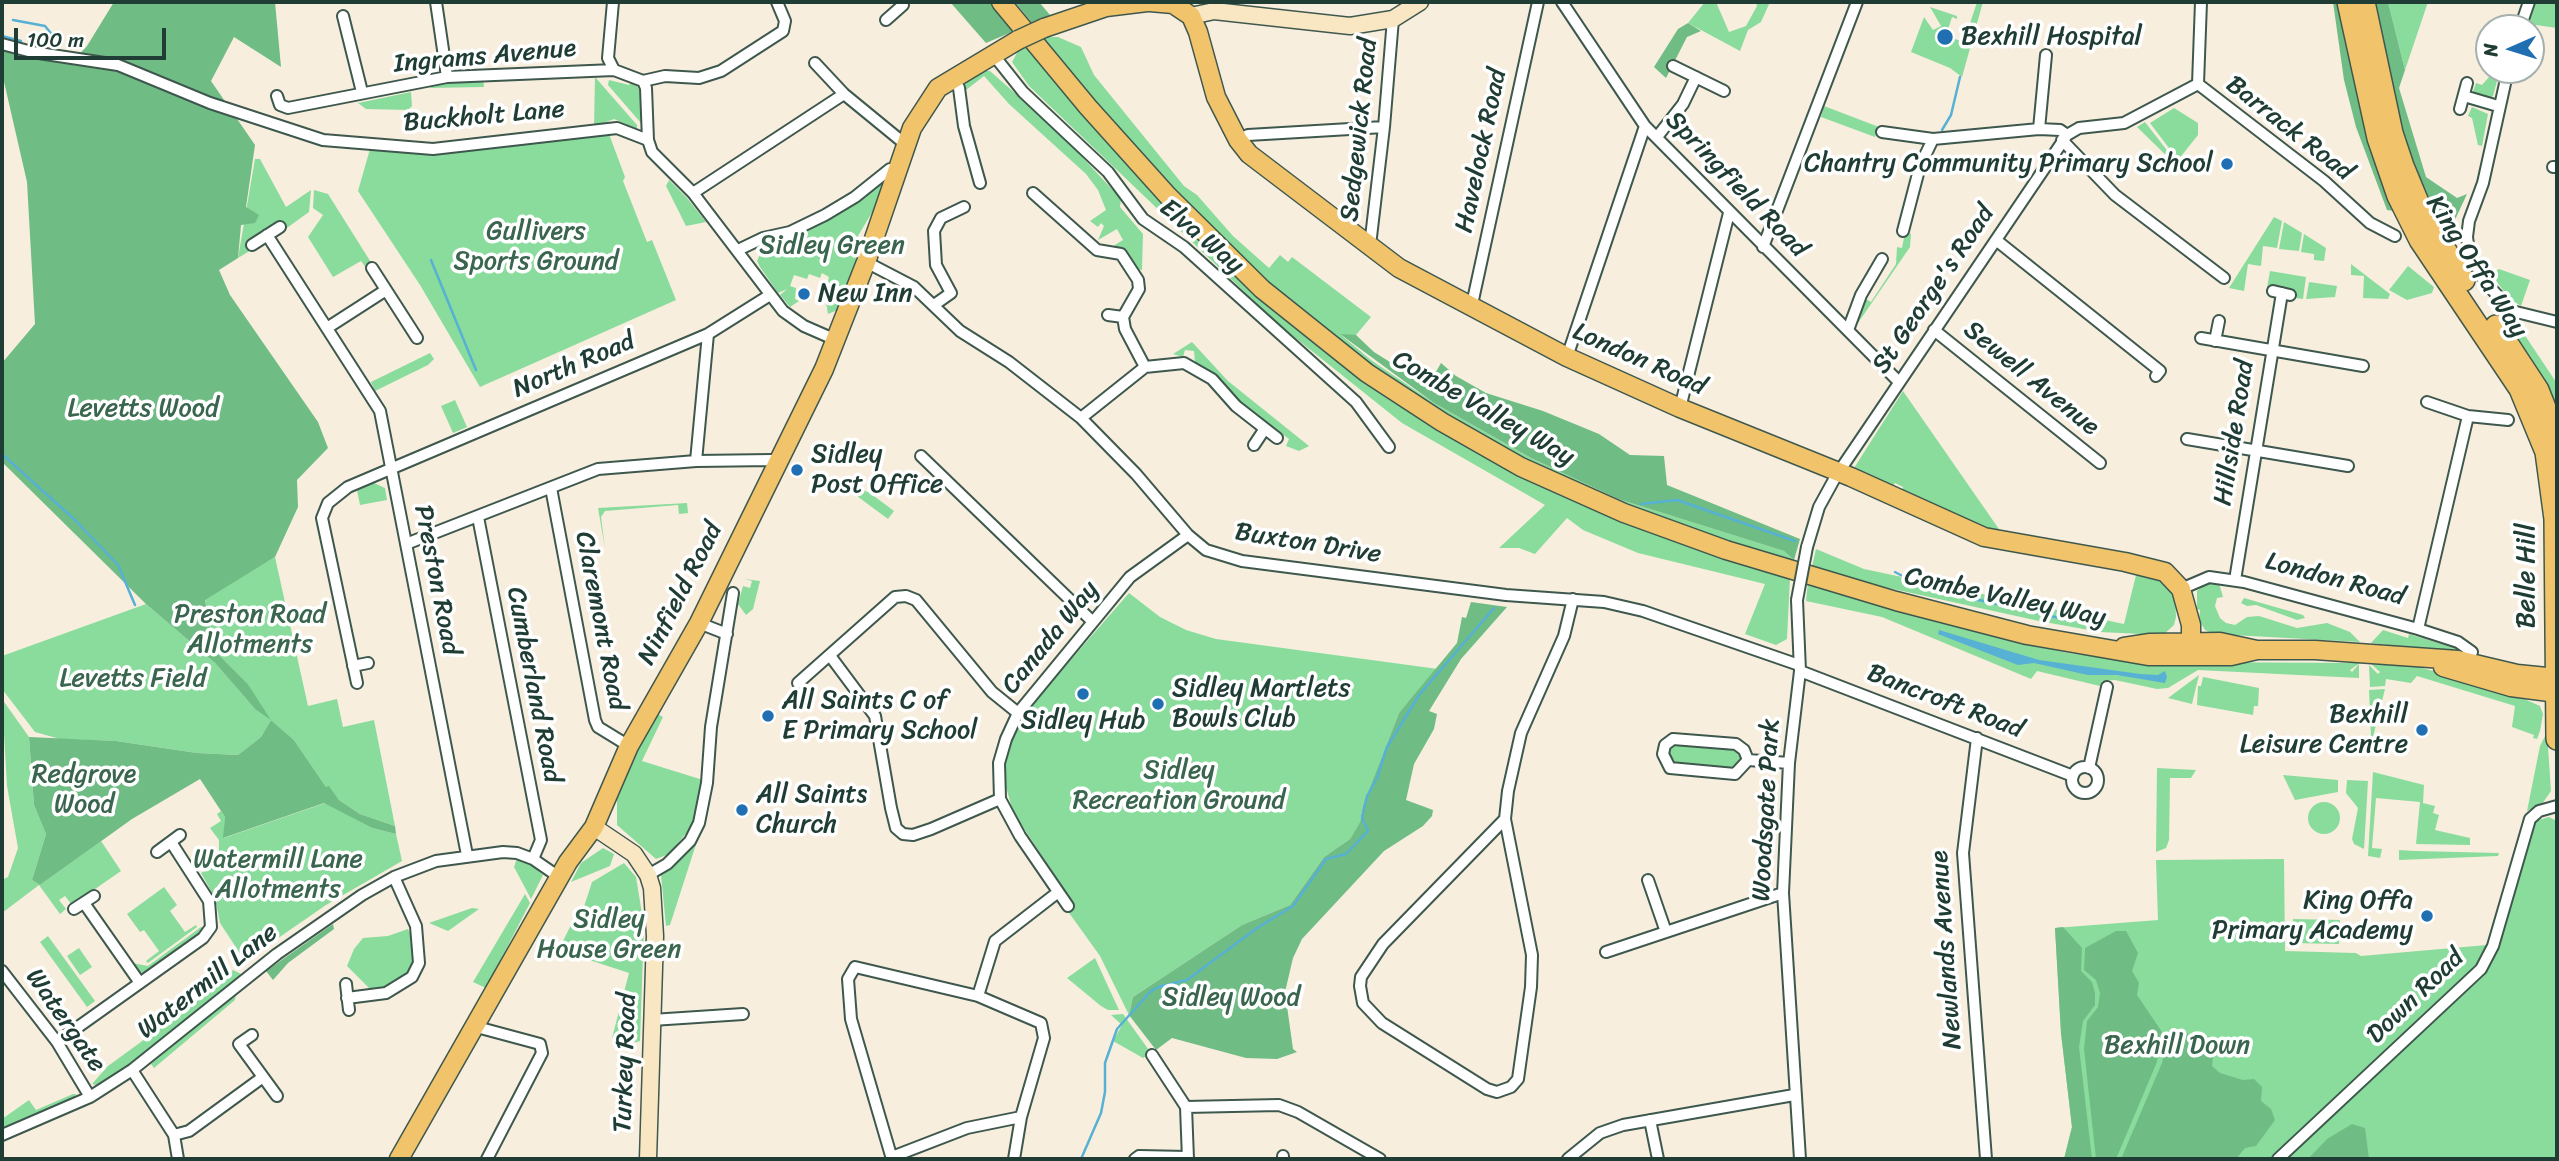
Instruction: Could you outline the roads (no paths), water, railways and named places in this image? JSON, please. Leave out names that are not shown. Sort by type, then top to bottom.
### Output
[{"type":"highway","name":"King Offa Way","points":[[2348,2],[2378,138],[2398,196],[2432,259],[2523,396],[2539,429],[2551,475]]},
{"type":"highway","name":"King Offa Way","points":[[2364,2],[2392,133],[2412,190],[2444,251],[2526,370],[2557,438]]},
{"type":"highway","name":"Belle Hill","points":[[2551,475],[2556,519],[2557,739]]},
{"type":"main road","name":"Combe Valley Way","points":[[1000,2],[1088,107],[1219,249],[1313,331],[1367,373],[1442,422],[1521,467],[1578,493],[1624,513],[1726,550],[1843,586],[1981,624],[2075,645],[2114,648],[2184,647],[2231,656],[2257,650],[2315,650],[2427,659],[2479,678],[2556,686]]},
{"type":"main road","name":"Ninfield Road","points":[[399,1159],[559,877],[594,827],[629,746],[699,623],[836,340],[866,262],[905,144],[927,102],[953,77],[992,53],[1044,29],[1074,9],[1149,2]]},
{"type":"main road","points":[[1149,2],[1173,4],[1191,16]]},
{"type":"main road","name":"London Road","points":[[1191,16],[1216,97],[1238,140],[1249,154],[1367,245],[1422,283],[1567,357],[1680,408],[1839,472],[1984,537],[2155,568],[2173,578],[2183,598]]},
{"type":"main road","points":[[2183,598],[2184,647]]},
{"type":"street","points":[[436,2],[447,78]]},
{"type":"street","points":[[613,2],[608,58],[614,70],[643,81],[665,76],[699,78],[721,71],[783,32],[785,21],[777,2]]},
{"type":"street","points":[[1191,16],[1214,11],[1343,26],[1393,19],[1420,2]]},
{"type":"street","name":"Havelock Road","points":[[1471,309],[1538,2]]},
{"type":"street","name":"Springfield Road","points":[[1562,2],[1645,126],[1899,382]]},
{"type":"street","points":[[1763,247],[1857,2]]},
{"type":"street","name":"Barrack Road","points":[[2200,2],[2198,84],[2324,181],[2370,223],[2390,230]]},
{"type":"street","points":[[886,20],[905,7]]},
{"type":"street","name":"Ingrams Avenue","points":[[343,16],[362,92]]},
{"type":"street","name":"Sedgewick Road","points":[[1367,245],[1371,237],[1384,127],[1393,19]]},
{"type":"street","name":"Buckholt Lane","points":[[2,44],[32,52],[118,65],[210,103],[323,140],[433,149],[617,128],[648,140]]},
{"type":"street","name":"Elva Way","points":[[992,53],[1023,92],[1108,172],[1143,219],[1184,247],[1356,402],[1389,447]]},
{"type":"street","points":[[2039,129],[2046,55]]},
{"type":"street","points":[[814,64],[844,94],[905,144]]},
{"type":"street","points":[[1674,66],[1724,91]]},
{"type":"street","name":"Ingrams Avenue","points":[[277,96],[280,105],[288,108],[447,78],[614,70]]},
{"type":"street","points":[[953,77],[959,88],[964,127],[979,183]]},
{"type":"street","points":[[1657,138],[1683,104],[1696,77]]},
{"type":"street","points":[[643,81],[649,97],[648,140],[652,152],[693,193],[770,295],[797,321],[836,340]]},
{"type":"street","points":[[2459,109],[2466,83]]},
{"type":"street","points":[[2065,137],[2078,128],[2124,123],[2136,119],[2198,84]]},
{"type":"street","points":[[2504,84],[2485,173],[2469,221],[2467,237],[2474,263],[2485,282],[2512,311],[2557,322]]},
{"type":"street","points":[[693,193],[844,94]]},
{"type":"street","points":[[2464,96],[2498,106]]},
{"type":"street","points":[[1567,357],[1645,126]]},
{"type":"street","points":[[1238,140],[1248,135],[1384,127]]},
{"type":"street","points":[[1882,132],[1933,139],[2039,129],[2060,130],[2115,195],[2224,278]]},
{"type":"street","name":"St George's Road","points":[[1839,472],[2065,137]]},
{"type":"street","points":[[1903,232],[1920,166],[1933,139]]},
{"type":"street","points":[[738,250],[763,238],[790,232],[825,215],[855,197],[890,169],[897,171]]},
{"type":"street","points":[[1032,193],[1097,250],[1121,254],[1138,280],[1139,289],[1124,317],[1125,329],[1145,367]]},
{"type":"street","points":[[1052,210],[1061,200]]},
{"type":"street","points":[[934,305],[951,293],[936,265],[934,231],[941,218],[964,208]]},
{"type":"street","points":[[1680,408],[1729,213]]},
{"type":"street","points":[[252,245],[281,227]]},
{"type":"street","points":[[1085,239],[1093,229]]},
{"type":"street","name":"Preston Road","points":[[267,235],[380,411],[467,855]]},
{"type":"street","points":[[1996,240],[2160,370],[2156,376]]},
{"type":"street","points":[[1848,330],[1861,295],[1882,259]]},
{"type":"street","name":"Buxton Drive","points":[[866,262],[906,282],[960,331],[1009,362],[1081,418],[1136,474],[1188,535],[1206,550],[1242,561],[1506,595],[1604,602],[1643,611],[1800,668]]},
{"type":"street","points":[[372,268],[413,325],[417,338]]},
{"type":"street","points":[[327,328],[386,290]]},
{"type":"street","name":"Hillside Road","points":[[2235,580],[2282,293]]},
{"type":"street","name":"North Road","points":[[353,666],[322,518],[328,503],[348,487],[708,334],[770,295]]},
{"type":"street","points":[[1108,315],[1124,317]]},
{"type":"street","points":[[2215,341],[2219,321]]},
{"type":"street","name":"Sewell Avenue","points":[[1934,330],[2100,462]]},
{"type":"street","points":[[696,461],[708,334]]},
{"type":"street","points":[[2201,338],[2363,366]]},
{"type":"street","points":[[1081,418],[1145,367],[1184,363],[1199,369],[1264,430],[1277,438]]},
{"type":"street","points":[[2427,402],[2468,416],[2508,420]]},
{"type":"street","points":[[2418,629],[2468,416]]},
{"type":"street","points":[[1254,445],[1264,430]]},
{"type":"street","points":[[2187,439],[2348,466]]},
{"type":"street","points":[[921,456],[1093,622]]},
{"type":"street","points":[[406,544],[598,469],[696,461],[772,460],[777,463]]},
{"type":"street","name":"Woodsgate Park","points":[[1800,1159],[1783,893],[1789,763],[1800,668],[1797,600],[1807,547],[1819,507],[1839,472]]},
{"type":"street","name":"Claremont Road","points":[[551,488],[595,720],[598,727],[629,746]]},
{"type":"street","name":"Cumberland Road","points":[[478,517],[541,841],[533,859]]},
{"type":"street","name":"Canada Way","points":[[1068,906],[1057,893],[1000,799],[999,763],[1018,713],[1130,577],[1188,535]]},
{"type":"street","name":"London Road","points":[[2183,598],[2209,577],[2235,580],[2418,629],[2458,642],[2472,653]]},
{"type":"street","points":[[648,875],[667,864],[690,841],[699,822],[707,783],[717,683],[733,593]]},
{"type":"street","points":[[798,683],[831,657],[895,597],[906,596],[916,600],[992,692],[1018,713]]},
{"type":"street","points":[[1505,819],[1382,944],[1366,968],[1360,986],[1363,1003],[1382,1023],[1486,1089],[1497,1092],[1511,1087],[1518,1079],[1531,976],[1532,955],[1505,819],[1514,757],[1521,733],[1564,636],[1573,599]]},
{"type":"street","points":[[699,623],[727,634]]},
{"type":"street","points":[[831,657],[875,716],[891,808],[896,828],[903,834],[913,835],[1000,799]]},
{"type":"street","points":[[357,683],[353,666],[368,663]]},
{"type":"street","name":"Bancroft Road","points":[[1800,668],[2073,776],[2074,787],[2084,793],[2090,792],[2098,780],[2096,772],[2089,768],[2107,687]]},
{"type":"street","name":"Newlands Avenue","points":[[1977,738],[1963,853],[1986,1159]]},
{"type":"street","points":[[1673,739],[1736,744],[1744,750],[1748,760],[1735,774],[1670,768],[1662,754],[1665,745],[1673,739]]},
{"type":"street","points":[[1748,760],[1789,763]]},
{"type":"street","points":[[2073,776],[2080,769],[2089,768]]},
{"type":"street","name":"Down Road","points":[[2278,1159],[2481,969],[2493,946],[2530,820],[2539,811],[2557,806]]},
{"type":"street","name":"Turkey Road","points":[[594,827],[630,850],[648,875],[652,888],[655,936],[648,1159]]},
{"type":"street","points":[[57,1042],[203,938],[212,925],[209,901],[175,839],[157,852]]},
{"type":"street","name":"Watermill Lane","points":[[2,1136],[90,1097],[132,1070],[277,954],[362,895],[394,877],[436,861],[467,855],[517,853],[533,859],[559,877]]},
{"type":"street","points":[[347,998],[386,993],[412,977],[419,963],[420,946],[416,926],[394,877]]},
{"type":"street","points":[[1648,880],[1666,932]]},
{"type":"street","points":[[978,996],[995,941],[1057,893]]},
{"type":"street","points":[[1606,952],[1783,893]]},
{"type":"street","points":[[84,903],[140,983]]},
{"type":"street","points":[[1014,1159],[1021,1117],[1044,1038],[1044,1028],[1017,1011],[978,996],[855,967],[848,979],[851,1019],[892,1158],[967,1128],[1021,1117]]},
{"type":"street","name":"Watergate","points":[[2,971],[57,1042],[90,1097]]},
{"type":"street","points":[[346,984],[349,1010]]},
{"type":"street","points":[[652,1020],[743,1014]]},
{"type":"street","points":[[473,1027],[540,1044],[542,1053],[487,1159]]},
{"type":"street","points":[[252,1035],[239,1044],[277,1096]]},
{"type":"street","points":[[1135,1159],[1139,1156],[1188,1158],[1185,1107],[1152,1055]]},
{"type":"street","points":[[132,1070],[174,1135],[178,1159]]},
{"type":"street","points":[[174,1135],[189,1131],[263,1077]]},
{"type":"street","points":[[1568,1159],[1600,1133],[1650,1121],[1794,1095]]},
{"type":"street","points":[[1185,1107],[1279,1105],[1298,1112],[1380,1159]]},
{"type":"street","points":[[1650,1121],[1658,1159]]},
{"type":"water","points":[[1939,630],[2039,660],[2140,674],[2158,675],[2165,671],[2167,677],[2165,683],[2117,675],[2088,675],[2034,663],[2018,665],[1938,634]]},
{"type":"waterway","points":[[13,20],[45,26],[54,37]]},
{"type":"waterway","points":[[2,36],[21,41]]},
{"type":"waterway","points":[[1942,130],[1951,115],[1960,77]]},
{"type":"waterway","points":[[431,260],[476,370]]},
{"type":"waterway","points":[[2,454],[75,520],[118,565],[135,605]]},
{"type":"waterway","points":[[1641,504],[1677,500],[1795,541]]},
{"type":"waterway","points":[[1895,572],[1925,588],[2073,621]]},
{"type":"waterway","points":[[1081,1159],[1101,1113],[1105,1092],[1105,1063],[1117,1029],[1150,992],[1158,987],[1187,980],[1257,928],[1293,906],[1326,859],[1346,854],[1368,831],[1362,818],[1367,796],[1377,778],[1387,747],[1419,695],[1494,608]]},
{"type":"place","name":"Bexhill Hospital","points":[[1945,37]]},
{"type":"place","name":"Chantry Community Primary School","points":[[2227,164]]},
{"type":"place","name":"New Inn","points":[[804,294]]},
{"type":"place","name":"Sidley Post Office","points":[[797,470]]},
{"type":"place","name":"Sidley Hub","points":[[1083,694]]},
{"type":"place","name":"Sidley Martlets Bowls Club","points":[[1158,704]]},
{"type":"place","name":"All Saints C of E Primary School","points":[[768,716]]},
{"type":"place","name":"Bexhill Leisure Centre","points":[[2422,730]]},
{"type":"place","name":"All Saints Church","points":[[742,810]]},
{"type":"place","name":"King Offa Primary Academy","points":[[2427,916]]},
{"type":"park label","name":"Sidley Green","points":[[832,246]]},
{"type":"park label","name":"Gullivers Sports Ground","points":[[536,247]]},
{"type":"park label","name":"Levetts Wood","points":[[143,409]]},
{"type":"park label","name":"Preston Road Allotments","points":[[250,630]]},
{"type":"park label","name":"Levetts Field","points":[[133,679]]},
{"type":"park label","name":"Sidley Recreation Ground","points":[[1179,786]]},
{"type":"park label","name":"Redgrove Wood","points":[[84,790]]},
{"type":"park label","name":"Watermill Lane Allotments","points":[[278,875]]},
{"type":"park label","name":"Sidley House Green","points":[[609,934]]},
{"type":"park label","name":"Sidley Wood","points":[[1231,998]]},
{"type":"park label","name":"Bexhill Down","points":[[2177,1046]]}]
